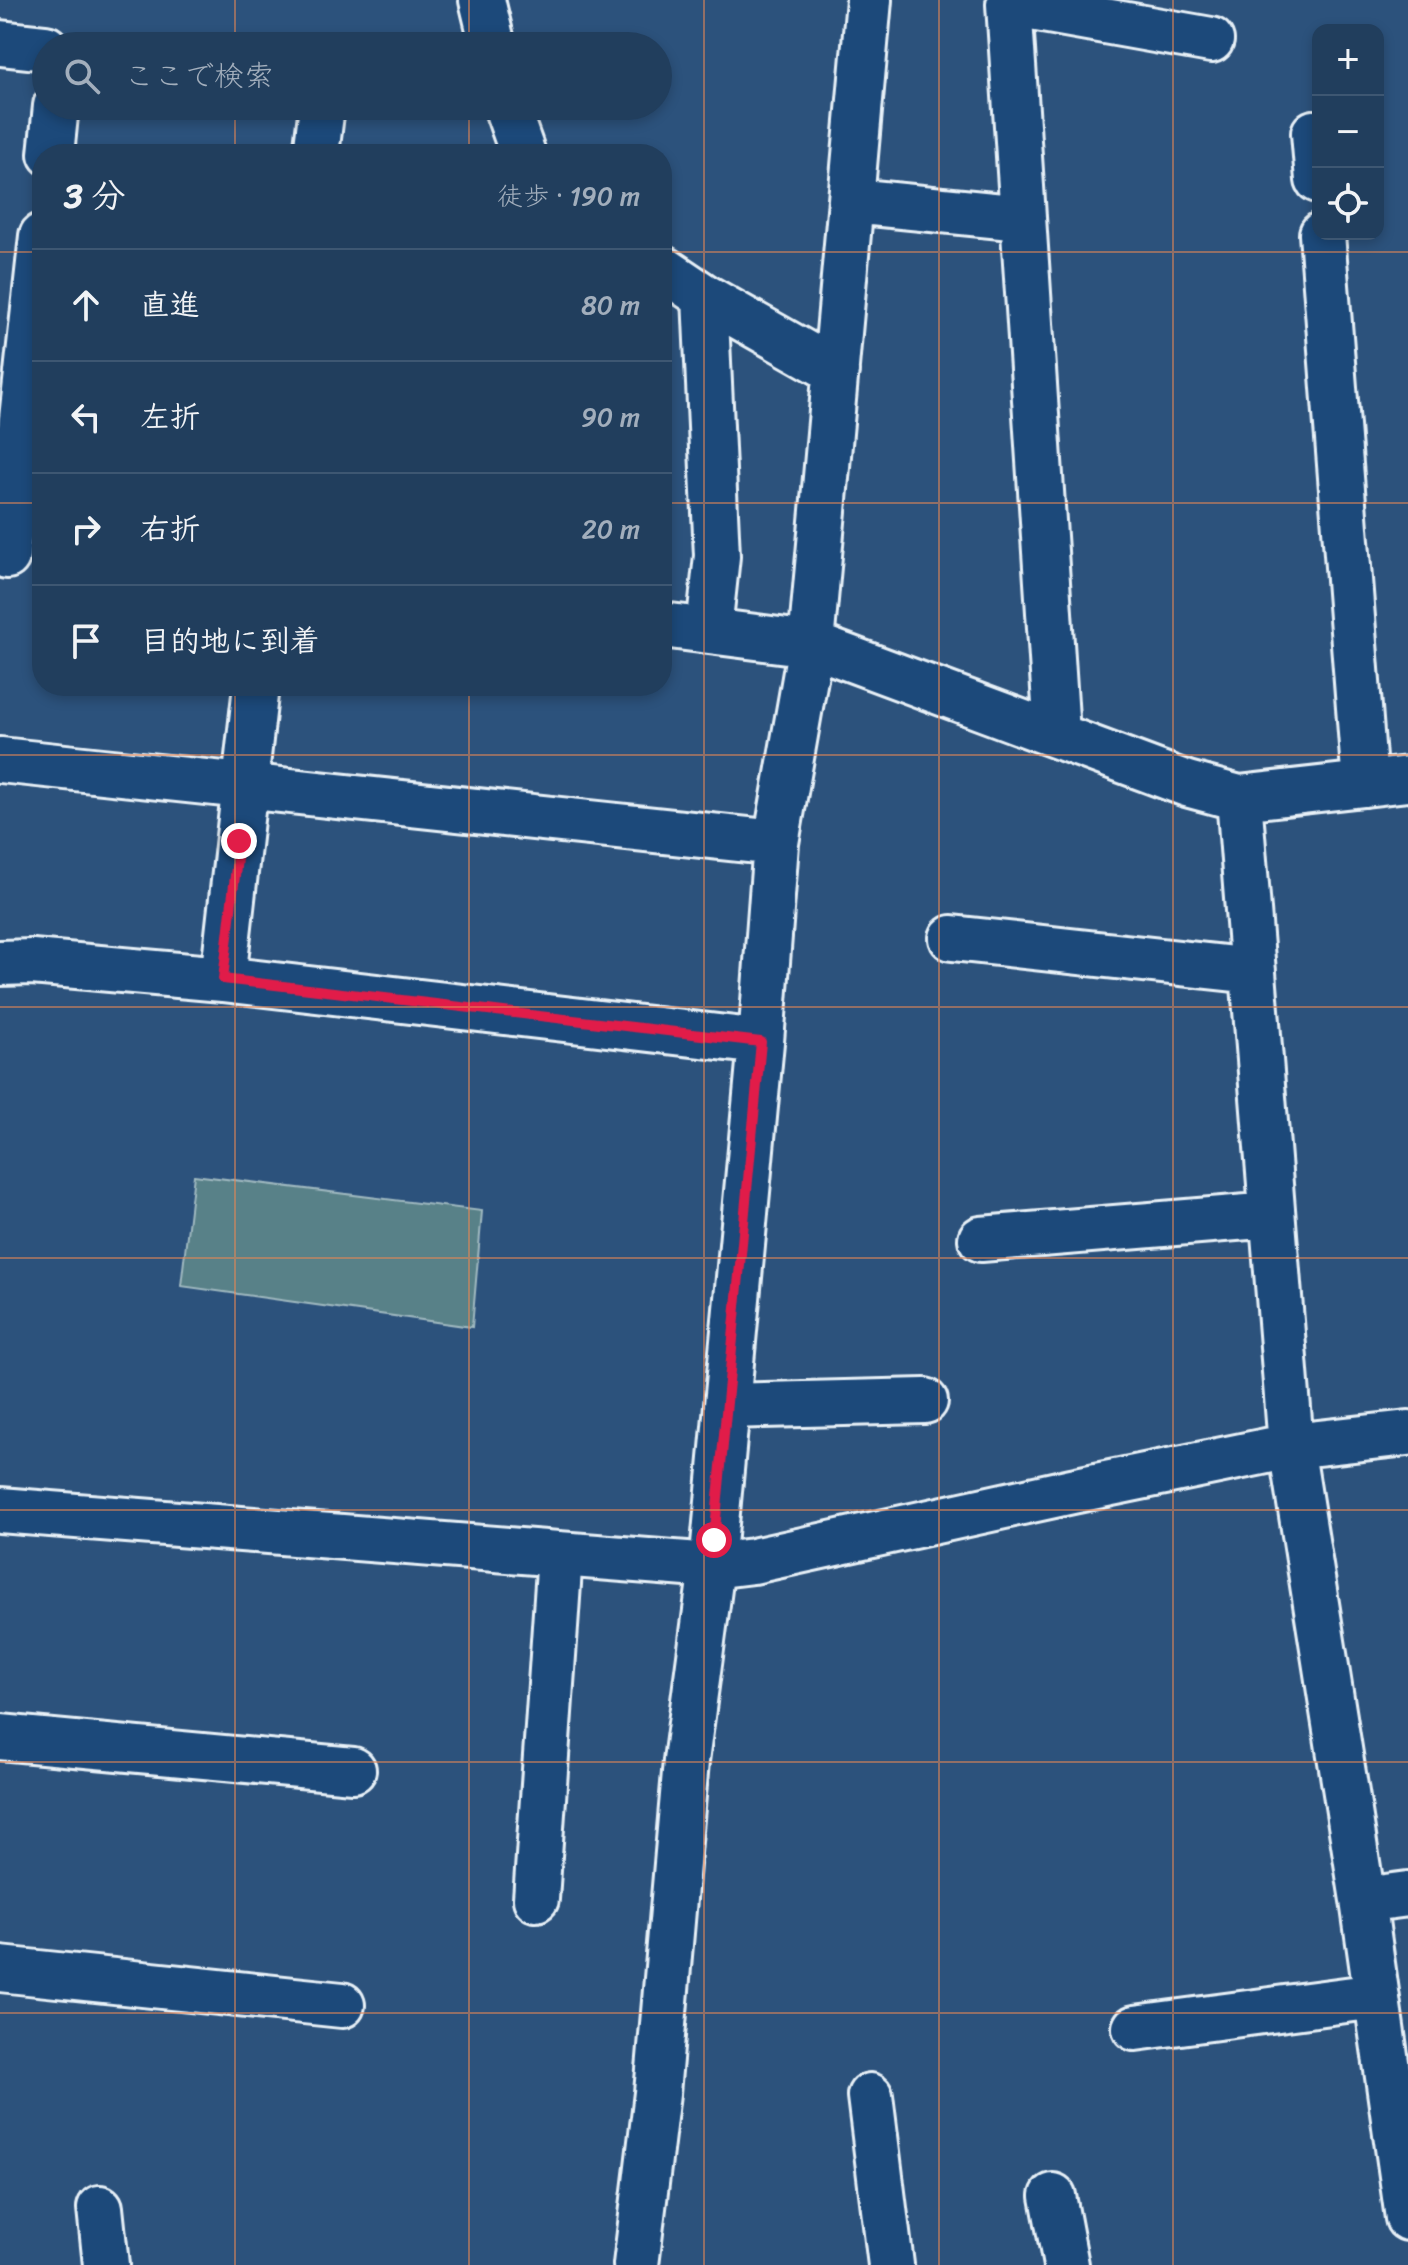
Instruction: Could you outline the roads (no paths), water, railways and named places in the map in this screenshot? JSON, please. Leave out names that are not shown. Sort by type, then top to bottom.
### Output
[{"type":"street","points":[[482,0],[490,32]]},
{"type":"street","points":[[636,2265],[657,2093],[686,1761],[712,1566],[761,1042],[776,843],[811,644],[869,0]]},
{"type":"street","points":[[1057,734],[1009,4],[1211,40]]},
{"type":"street","points":[[0,43],[32,46]]},
{"type":"street","points":[[52,144],[55,120]]},
{"type":"street","points":[[317,144],[320,120]]},
{"type":"street","points":[[511,120],[519,144]]},
{"type":"street","points":[[852,201],[1022,218]]},
{"type":"street","points":[[1322,240],[1365,784]]},
{"type":"street","points":[[672,275],[705,297],[836,371]]},
{"type":"street","points":[[705,297],[717,556],[709,629]]},
{"type":"street","points":[[16,557],[32,359]]},
{"type":"street","points":[[672,626],[811,644],[1187,784],[1239,798],[1408,779]]},
{"type":"street","points":[[223,979],[255,696]]},
{"type":"street","points":[[0,760],[776,843]]},
{"type":"street","points":[[1239,798],[1291,1446],[1363,1900],[1408,2218]]},
{"type":"street","points":[[952,938],[1253,971]]},
{"type":"street","points":[[0,963],[32,962],[223,979],[761,1042]]},
{"type":"street","points":[[981,1239],[1272,1215]]},
{"type":"street","points":[[727,1406],[925,1401]]},
{"type":"street","points":[[0,1510],[712,1566],[753,1561],[1291,1446],[1408,1433]]},
{"type":"street","points":[[536,1899],[560,1555]]},
{"type":"street","points":[[0,1737],[353,1770]]},
{"type":"street","points":[[1363,1900],[1408,1894]]},
{"type":"street","points":[[0,1969],[342,2005]]},
{"type":"street","points":[[1135,2028],[1376,1996]]},
{"type":"street","points":[[870,2096],[891,2265]]},
{"type":"street","points":[[1053,2196],[1066,2265]]},
{"type":"street","points":[[100,2208],[106,2265]]}]
